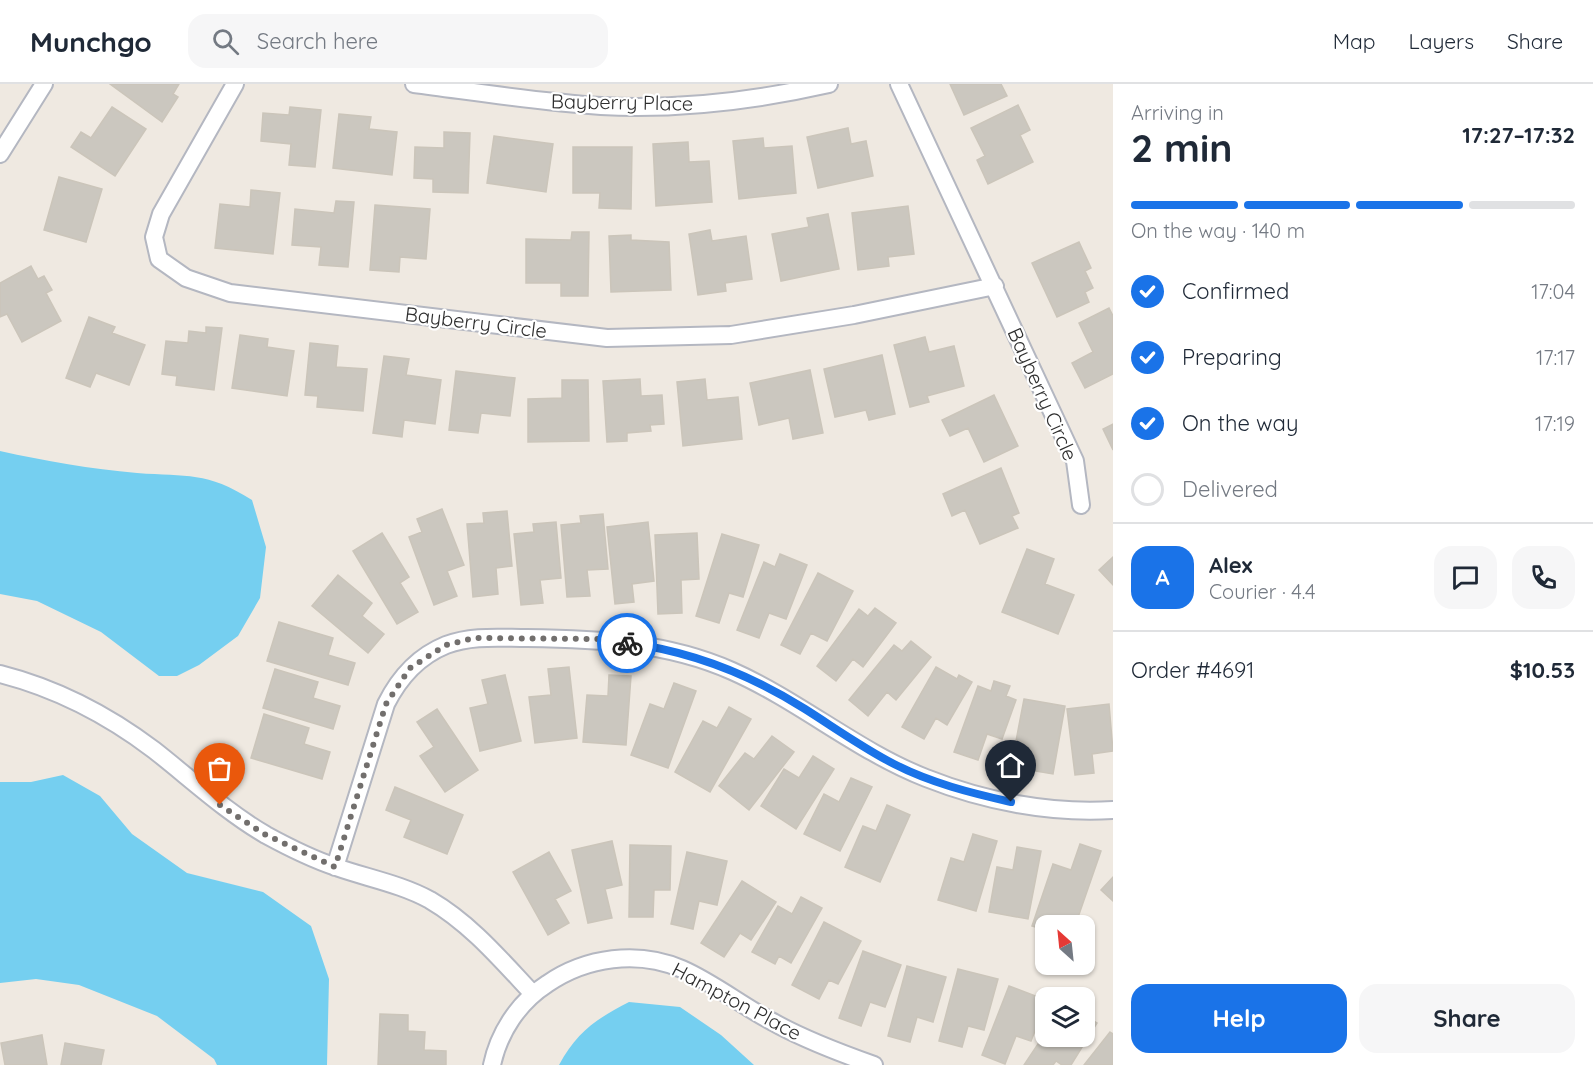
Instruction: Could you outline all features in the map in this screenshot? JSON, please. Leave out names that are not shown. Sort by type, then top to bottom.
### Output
[{"type":"street","points":[[0,154],[44,84]]},
{"type":"street","name":"Bayberry Circle","points":[[235,84],[160,214],[154,237],[159,259],[186,278],[230,293],[608,338],[731,335],[854,315],[994,286]]},
{"type":"street","name":"Bayberry Place","points":[[414,84],[541,101],[603,106],[666,106],[728,102],[829,84]]},
{"type":"street","name":"Bayberry Circle","points":[[899,84],[1075,461],[1081,505]]},
{"type":"street","points":[[335,867],[392,691],[410,668],[433,651],[474,638],[597,639],[648,646],[698,658],[776,692],[849,739],[927,778],[977,795],[1011,802],[1051,808],[1113,810]]},
{"type":"street","points":[[0,674],[63,696],[109,720],[153,750],[220,805],[295,850],[335,867],[398,886],[428,899],[456,916],[480,937],[533,994]]},
{"type":"street","name":"Hampton Place","points":[[492,1065],[505,1031],[533,994],[572,969],[603,960],[635,958],[667,963],[696,976],[784,1028],[874,1065]]},
{"type":"water","points":[[0,451],[103,469],[196,477],[222,484],[252,500],[266,547],[260,598],[238,636],[199,665],[177,676],[159,676],[101,632],[37,601],[0,594]]},
{"type":"water","points":[[63,775],[100,796],[132,834],[187,873],[263,892],[311,926],[329,979],[327,1065],[217,1065],[214,1059],[157,1016],[79,985],[36,979],[0,983],[0,782],[31,782]]},
{"type":"water","points":[[629,1002],[680,1007],[721,1035],[754,1065],[559,1065],[580,1035],[607,1014]]},
{"type":"building","points":[[110,84],[179,84],[173,94],[178,97],[162,122]]},
{"type":"building","points":[[950,84],[1001,84],[1007,96],[964,115]]},
{"type":"building","points":[[1018,105],[1030,130],[1020,135],[1033,162],[988,184],[977,160],[985,156],[971,128]]},
{"type":"building","points":[[112,107],[146,129],[115,176],[71,147],[81,132],[91,138]]},
{"type":"building","points":[[290,107],[321,110],[315,167],[289,165],[291,144],[261,141],[263,113],[289,115]]},
{"type":"building","points":[[339,114],[371,117],[369,129],[397,132],[392,175],[333,168]]},
{"type":"building","points":[[848,128],[851,144],[866,141],[873,176],[818,188],[807,137]]},
{"type":"building","points":[[444,132],[470,133],[468,193],[433,192],[433,179],[414,178],[415,147],[444,148]]},
{"type":"building","points":[[494,136],[553,144],[546,192],[487,183]]},
{"type":"building","points":[[763,138],[764,148],[792,146],[796,193],[739,199],[733,141]]},
{"type":"building","points":[[688,142],[689,162],[709,161],[712,202],[656,206],[653,144]]},
{"type":"building","points":[[573,147],[632,147],[631,209],[599,208],[600,193],[573,193]]},
{"type":"building","points":[[59,177],[102,189],[86,242],[44,230]]},
{"type":"building","points":[[251,190],[280,193],[273,254],[215,248],[220,204],[250,207]]},
{"type":"building","points":[[336,201],[354,202],[348,267],[319,265],[321,247],[292,245],[295,209],[334,213]]},
{"type":"building","points":[[375,205],[430,209],[426,259],[400,257],[399,272],[370,270]]},
{"type":"building","points":[[908,206],[914,254],[888,257],[889,266],[858,270],[852,213]]},
{"type":"building","points":[[828,214],[839,269],[781,281],[772,234],[809,227],[807,218]]},
{"type":"building","points":[[710,230],[712,241],[746,236],[752,279],[725,283],[726,291],[698,295],[689,234]]},
{"type":"building","points":[[572,232],[589,232],[588,296],[561,296],[561,283],[526,283],[526,239],[571,240]]},
{"type":"building","points":[[631,235],[631,240],[669,242],[671,290],[611,292],[609,236]]},
{"type":"building","points":[[1079,242],[1091,268],[1085,271],[1093,288],[1085,292],[1089,302],[1057,317],[1032,263]]},
{"type":"building","points":[[31,266],[38,279],[44,276],[52,290],[46,293],[61,321],[22,342],[7,314],[0,317],[0,283]]},
{"type":"building","points":[[1109,308],[1113,316],[1113,374],[1085,388],[1072,363],[1093,352],[1079,323]]},
{"type":"building","points":[[89,317],[115,327],[112,333],[145,345],[129,385],[96,373],[90,387],[66,378]]},
{"type":"building","points":[[206,327],[222,328],[214,390],[176,385],[177,376],[162,374],[166,341],[188,343],[189,331],[206,333]]},
{"type":"building","points":[[240,335],[268,339],[267,347],[294,351],[287,396],[232,388]]},
{"type":"building","points":[[925,337],[929,352],[954,346],[964,386],[927,396],[929,402],[910,407],[894,345]]},
{"type":"building","points":[[310,343],[338,346],[336,367],[367,369],[363,411],[317,407],[318,396],[305,395]]},
{"type":"building","points":[[882,355],[895,414],[869,420],[866,410],[835,417],[824,369]]},
{"type":"building","points":[[384,356],[409,359],[406,375],[441,380],[435,424],[404,420],[402,437],[373,433]]},
{"type":"building","points":[[810,370],[823,433],[793,439],[789,418],[759,425],[750,383]]},
{"type":"building","points":[[456,371],[515,378],[510,416],[481,413],[478,433],[449,430]]},
{"type":"building","points":[[640,379],[641,396],[662,395],[664,424],[650,425],[651,431],[627,433],[627,441],[607,442],[603,381]]},
{"type":"building","points":[[705,379],[707,400],[738,397],[742,439],[683,446],[677,382]]},
{"type":"building","points":[[562,380],[588,380],[589,441],[528,442],[528,399],[562,398]]},
{"type":"building","points":[[994,395],[1018,446],[984,462],[968,428],[950,436],[942,420]]},
{"type":"building","points":[[1113,424],[1113,450],[1103,429]]},
{"type":"building","points":[[1001,468],[1019,513],[1012,516],[1018,528],[980,544],[965,510],[952,516],[943,494]]},
{"type":"building","points":[[442,509],[464,565],[447,571],[457,596],[434,605],[409,537],[422,532],[417,519]]},
{"type":"building","points":[[507,511],[512,566],[496,568],[498,594],[473,597],[467,524],[484,523],[483,513]]},
{"type":"building","points":[[603,514],[608,569],[587,570],[590,596],[567,597],[561,525],[581,523],[580,516]]},
{"type":"building","points":[[556,522],[561,578],[540,580],[543,603],[521,605],[514,534],[534,532],[533,524]]},
{"type":"building","points":[[648,522],[654,581],[632,584],[634,602],[615,604],[607,527]]},
{"type":"building","points":[[382,533],[409,577],[400,583],[418,612],[397,624],[353,551]]},
{"type":"building","points":[[697,533],[699,579],[681,580],[682,613],[658,614],[655,535]]},
{"type":"building","points":[[722,534],[759,545],[743,597],[729,593],[719,623],[696,616]]},
{"type":"building","points":[[1027,549],[1054,559],[1045,584],[1074,595],[1058,634],[1002,612]]},
{"type":"building","points":[[780,554],[807,565],[786,619],[769,613],[759,638],[737,630],[764,562],[775,567]]},
{"type":"building","points":[[1113,557],[1113,585],[1099,570]]},
{"type":"building","points":[[818,573],[853,591],[827,641],[811,633],[800,654],[781,645]]},
{"type":"building","points":[[338,575],[372,603],[362,616],[384,634],[368,653],[312,606]]},
{"type":"building","points":[[875,608],[896,623],[863,667],[853,659],[836,681],[817,666],[859,609],[868,616]]},
{"type":"building","points":[[279,622],[333,638],[328,655],[355,663],[348,685],[267,661]]},
{"type":"building","points":[[911,641],[931,657],[896,700],[887,692],[868,716],[849,700],[894,645],[902,651]]},
{"type":"building","points":[[569,667],[577,738],[535,743],[529,697],[551,695],[548,669]]},
{"type":"building","points":[[936,667],[957,679],[959,675],[972,682],[947,725],[936,718],[924,739],[902,727]]},
{"type":"building","points":[[275,669],[318,682],[313,698],[340,706],[333,729],[263,708]]},
{"type":"building","points":[[505,675],[521,741],[480,751],[470,708],[488,704],[482,680]]},
{"type":"building","points":[[609,675],[631,676],[626,745],[583,742],[587,695],[608,696]]},
{"type":"building","points":[[994,681],[1010,686],[1006,696],[1016,700],[1002,739],[987,734],[978,760],[954,752],[978,686],[991,691]]},
{"type":"building","points":[[674,683],[696,691],[668,768],[631,755],[650,704],[664,709]]},
{"type":"building","points":[[1024,699],[1065,706],[1053,774],[1011,767]]},
{"type":"building","points":[[1109,704],[1113,751],[1092,754],[1094,773],[1075,775],[1067,709]]},
{"type":"building","points":[[729,707],[751,719],[710,792],[675,772],[703,721],[717,728]]},
{"type":"building","points":[[437,709],[478,770],[445,792],[420,756],[434,747],[417,722]]},
{"type":"building","points":[[264,714],[309,728],[304,744],[330,752],[322,779],[251,758]]},
{"type":"building","points":[[772,736],[794,752],[749,810],[719,786],[745,753],[754,759]]},
{"type":"building","points":[[813,756],[834,769],[796,829],[761,806],[784,769],[799,778]]},
{"type":"building","points":[[851,778],[872,787],[840,851],[804,834],[824,794],[839,802]]},
{"type":"building","points":[[395,787],[463,815],[447,854],[404,837],[411,820],[386,810]]},
{"type":"building","points":[[887,805],[910,815],[880,882],[845,867],[863,826],[876,831]]},
{"type":"building","points":[[973,834],[997,841],[976,911],[938,900],[951,858],[964,862]]},
{"type":"building","points":[[612,841],[622,885],[605,889],[612,918],[588,923],[572,850]]},
{"type":"building","points":[[1080,844],[1101,851],[1079,915],[1036,915],[1053,864],[1071,870]]},
{"type":"building","points":[[630,845],[671,846],[670,890],[654,890],[653,917],[629,917]]},
{"type":"building","points":[[1017,847],[1041,851],[1028,919],[989,912],[997,867],[1013,870]]},
{"type":"building","points":[[549,852],[571,891],[555,899],[569,923],[548,935],[513,872]]},
{"type":"building","points":[[687,852],[727,861],[717,905],[699,901],[693,929],[671,924]]},
{"type":"building","points":[[1113,877],[1113,901],[1101,890]]},
{"type":"building","points":[[742,881],[776,902],[751,940],[740,933],[724,957],[701,943]]},
{"type":"building","points":[[801,897],[822,908],[791,963],[779,956],[775,964],[752,952],[778,906],[792,914]]},
{"type":"building","points":[[824,922],[861,941],[838,984],[829,980],[819,999],[792,985]]},
{"type":"building","points":[[863,951],[901,965],[885,1007],[870,1002],[861,1026],[839,1018]]},
{"type":"building","points":[[907,966],[946,977],[933,1022],[917,1017],[910,1042],[888,1036]]},
{"type":"building","points":[[958,969],[998,979],[984,1030],[968,1026],[962,1047],[939,1041]]},
{"type":"building","points":[[1009,986],[1035,996],[1035,1031],[1031,1041],[1016,1036],[1005,1064],[982,1055]]},
{"type":"building","points":[[380,1014],[408,1015],[408,1031],[425,1032],[424,1050],[446,1051],[446,1065],[378,1065]]},
{"type":"building","points":[[1110,1032],[1113,1034],[1113,1065],[1084,1065]]},
{"type":"building","points":[[42,1035],[47,1065],[5,1065],[1,1043]]},
{"type":"building","points":[[65,1043],[104,1050],[101,1065],[61,1065]]},
{"type":"building","points":[[1036,1047],[1082,1047],[1071,1065],[1062,1065],[1056,1061],[1053,1065],[1024,1065]]},
{"type":"way so far","points":[[220,805],[264,834],[335,867],[386,704],[392,691],[410,668],[433,651],[474,638],[597,639],[627,643]]},
{"type":"route","points":[[627,643],[698,658],[730,670],[806,709],[849,739],[895,764],[977,795],[1011,802]]}]
